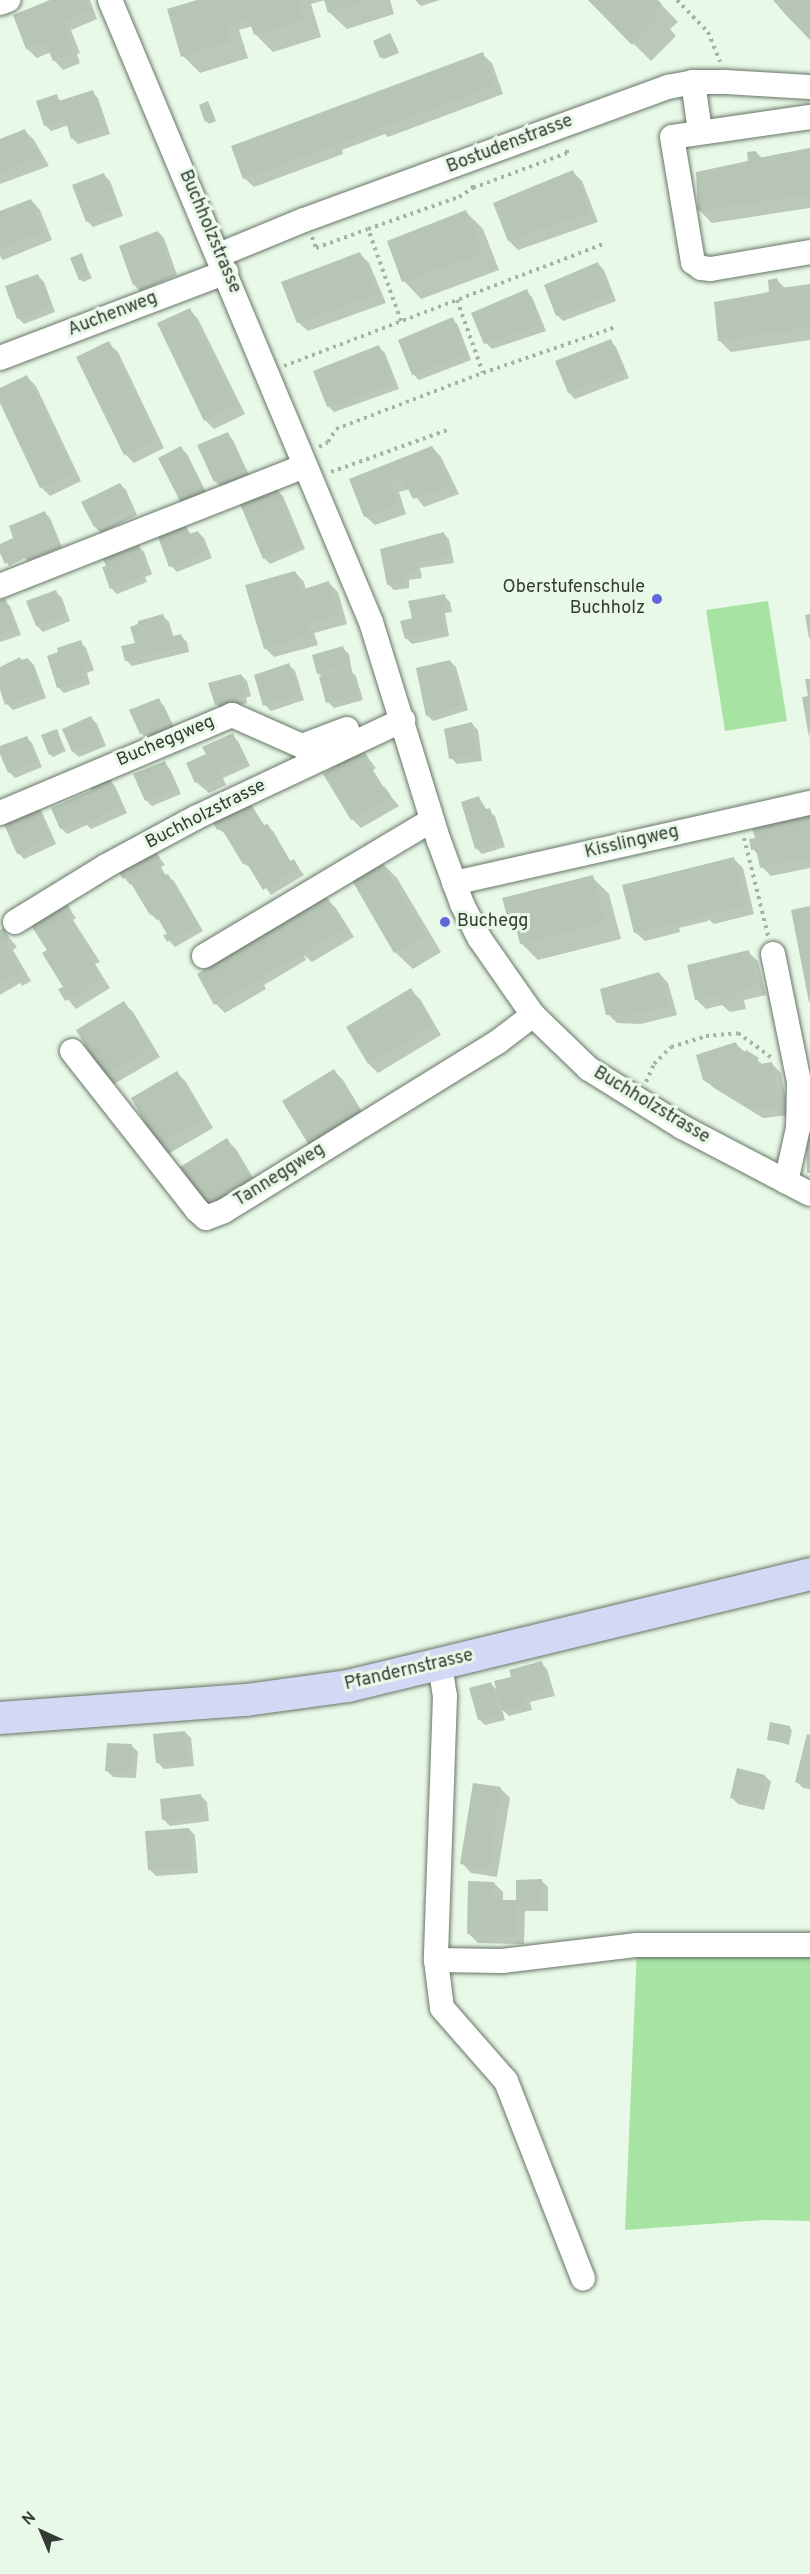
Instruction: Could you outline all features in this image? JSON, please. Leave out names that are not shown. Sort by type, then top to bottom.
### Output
[{"type":"main road","name":"Pfandernstrasse","points":[[0,1718],[246,1700],[348,1686],[810,1574]]},
{"type":"street","points":[[0,3],[8,0]]},
{"type":"street","name":"Buchholzstrasse","points":[[110,0],[371,622],[401,713],[432,820],[454,883],[480,939],[533,1015],[589,1069],[637,1101],[810,1194]]},
{"type":"street","points":[[693,82],[700,131]]},
{"type":"street","name":"Bostudenstrasse","points":[[222,264],[304,220],[464,163],[640,94],[693,82],[810,87]]},
{"type":"street","points":[[810,117],[700,131],[672,137],[693,262],[701,268],[711,269],[810,252]]},
{"type":"street","name":"Auchenweg","points":[[0,358],[222,264]]},
{"type":"street","points":[[0,586],[306,467]]},
{"type":"street","name":"Buchholzstrasse","points":[[15,922],[106,866],[401,713]]},
{"type":"street","name":"Bucheggweg","points":[[0,813],[232,715],[302,746],[401,713]]},
{"type":"street","name":"Kisslingweg","points":[[454,883],[810,802]]},
{"type":"street","points":[[204,956],[432,820]]},
{"type":"street","points":[[773,954],[799,1082],[799,1119],[786,1182]]},
{"type":"street","name":"Tanneggweg","points":[[72,1051],[197,1210],[206,1218],[224,1211],[499,1041],[533,1015]]},
{"type":"street","points":[[440,1665],[445,1696],[436,1960],[442,2008],[506,2081],[583,2278]]},
{"type":"street","points":[[436,1960],[502,1961],[638,1945],[810,1945]]},
{"type":"path","points":[[677,0],[713,39],[725,82]]},
{"type":"path","points":[[304,220],[316,248],[459,197],[473,188],[567,153],[567,144],[559,127]]},
{"type":"path","points":[[464,163],[473,188]]},
{"type":"path","points":[[368,229],[401,321]]},
{"type":"path","points":[[268,372],[606,243]]},
{"type":"path","points":[[457,300],[483,373]]},
{"type":"path","points":[[306,467],[336,429],[483,373],[613,328]]},
{"type":"path","points":[[306,467],[450,429]]},
{"type":"path","points":[[739,819],[773,954]]},
{"type":"path","points":[[637,1101],[654,1064],[671,1047],[706,1036],[738,1033],[799,1082]]},
{"type":"green space","points":[[768,601],[787,721],[725,731],[706,610]]},
{"type":"green space","points":[[637,1948],[810,1950],[810,2221],[764,2220],[625,2230]]},
{"type":"building","points":[[50,0],[86,0],[89,10],[63,20],[72,44],[69,45],[72,54],[53,61],[45,42],[26,49],[13,15]]},
{"type":"building","points":[[197,0],[298,0],[304,20],[254,35],[249,19],[227,26],[231,41],[181,57],[167,9]]},
{"type":"building","points":[[324,0],[366,0],[328,13]]},
{"type":"building","points":[[588,0],[658,0],[662,4],[654,11],[660,18],[632,45]]},
{"type":"building","points":[[773,0],[810,0],[810,40],[785,14]]},
{"type":"building","points":[[390,33],[398,50],[380,58],[373,41]]},
{"type":"building","points":[[483,52],[495,85],[243,179],[231,146]]},
{"type":"building","points":[[93,90],[105,128],[71,139],[65,119],[44,126],[36,101],[57,94],[59,101]]},
{"type":"building","points":[[208,101],[215,118],[205,122],[199,105]]},
{"type":"building","points":[[25,129],[32,148],[37,146],[41,157],[0,172],[0,139]]},
{"type":"building","points":[[810,148],[810,194],[698,211],[696,172],[748,161],[747,152],[756,151],[758,158]]},
{"type":"building","points":[[573,170],[590,212],[508,241],[493,203]]},
{"type":"building","points":[[104,173],[118,210],[86,222],[72,185]]},
{"type":"building","points":[[31,199],[44,231],[0,249],[0,211]]},
{"type":"building","points":[[466,210],[483,253],[402,282],[387,241]]},
{"type":"building","points":[[158,231],[172,269],[133,285],[119,246]]},
{"type":"building","points":[[360,252],[378,294],[297,323],[281,282]]},
{"type":"building","points":[[82,253],[90,276],[79,280],[70,258]]},
{"type":"building","points":[[598,262],[611,295],[556,316],[544,285]]},
{"type":"building","points":[[38,274],[50,306],[17,319],[5,286]]},
{"type":"building","points":[[777,278],[781,288],[810,284],[810,327],[718,341],[714,302],[769,292],[768,280]]},
{"type":"building","points":[[527,289],[541,325],[484,344],[471,313]]},
{"type":"building","points":[[190,308],[237,405],[204,421],[157,323]]},
{"type":"building","points":[[453,317],[466,354],[412,375],[398,340]]},
{"type":"building","points":[[611,339],[624,371],[568,393],[555,361]]},
{"type":"building","points":[[109,341],[156,439],[124,455],[76,357]]},
{"type":"building","points":[[379,345],[394,383],[327,407],[313,371]]},
{"type":"building","points":[[27,375],[73,472],[40,488],[0,403],[0,388]]},
{"type":"building","points":[[228,432],[244,469],[214,482],[197,445]]},
{"type":"building","points":[[181,446],[204,492],[181,503],[158,458]]},
{"type":"building","points":[[432,446],[451,485],[413,499],[403,479],[391,483],[398,505],[364,517],[349,479]]},
{"type":"building","points":[[120,483],[133,508],[94,527],[81,502]]},
{"type":"building","points":[[277,488],[300,543],[263,559],[240,504]]},
{"type":"building","points":[[45,511],[57,541],[5,564],[0,553],[0,544],[13,538],[9,526]]},
{"type":"building","points":[[186,526],[189,534],[198,531],[207,552],[169,567],[158,537]]},
{"type":"building","points":[[444,532],[449,557],[415,563],[417,572],[404,574],[404,583],[387,585],[380,549]]},
{"type":"building","points":[[139,545],[147,568],[140,571],[143,576],[110,589],[102,567],[106,566],[103,559]]},
{"type":"building","points":[[295,571],[301,590],[329,581],[339,615],[306,624],[309,635],[264,649],[245,585]]},
{"type":"building","points":[[56,590],[65,615],[36,626],[26,601]]},
{"type":"building","points":[[445,594],[446,606],[440,607],[444,630],[405,639],[400,621],[412,618],[408,601]]},
{"type":"building","points":[[5,598],[16,629],[0,634],[0,600]]},
{"type":"building","points":[[163,614],[170,637],[181,634],[184,646],[125,661],[121,646],[135,643],[130,627],[138,624],[138,621]]},
{"type":"building","points":[[810,614],[810,638],[809,638],[805,615]]},
{"type":"building","points":[[81,640],[89,664],[82,667],[85,678],[57,688],[47,656],[58,652],[57,648]]},
{"type":"building","points":[[343,646],[349,665],[317,674],[312,655]]},
{"type":"building","points":[[20,657],[21,660],[28,658],[41,692],[5,705],[0,690],[0,667]]},
{"type":"building","points":[[450,660],[463,704],[426,716],[416,668]]},
{"type":"building","points":[[289,663],[299,694],[263,706],[254,675]]},
{"type":"building","points":[[351,668],[358,694],[326,703],[319,677]]},
{"type":"building","points":[[241,674],[246,690],[241,692],[242,697],[215,705],[208,683]]},
{"type":"building","points":[[805,679],[810,679],[809,738],[802,697],[808,696]]},
{"type":"building","points":[[159,698],[169,721],[140,734],[129,710]]},
{"type":"building","points":[[91,716],[101,740],[72,752],[62,729]]},
{"type":"building","points":[[472,722],[477,755],[449,759],[444,729]]},
{"type":"building","points":[[57,729],[64,749],[49,755],[41,735]]},
{"type":"building","points":[[233,733],[245,760],[218,772],[222,779],[202,787],[199,781],[195,783],[186,763],[206,754],[202,747]]},
{"type":"building","points":[[27,736],[37,761],[8,773],[0,754],[0,746]]},
{"type":"building","points":[[363,749],[368,758],[365,760],[382,788],[384,786],[391,796],[351,820],[323,774]]},
{"type":"building","points":[[165,761],[176,788],[145,801],[133,774]]},
{"type":"building","points":[[110,778],[122,807],[84,824],[82,820],[60,829],[51,808],[92,790],[90,786]]},
{"type":"building","points":[[479,796],[483,810],[490,808],[500,841],[475,849],[461,802]]},
{"type":"building","points":[[248,799],[264,826],[267,823],[290,861],[294,859],[299,868],[263,890],[246,862],[243,864],[221,828],[217,830],[212,821]]},
{"type":"building","points":[[36,804],[51,838],[17,854],[2,820]]},
{"type":"building","points":[[810,815],[810,857],[760,868],[756,849],[751,850],[749,839],[755,838],[752,828]]},
{"type":"building","points":[[153,847],[160,858],[156,860],[165,875],[168,874],[198,925],[167,942],[163,935],[167,934],[155,913],[150,915],[127,877],[123,879],[116,868]]},
{"type":"building","points":[[734,857],[746,905],[634,933],[622,885]]},
{"type":"building","points":[[380,859],[425,935],[394,953],[350,877]]},
{"type":"building","points":[[593,875],[605,922],[520,944],[515,925],[510,927],[502,898]]},
{"type":"building","points":[[327,897],[345,928],[214,1005],[197,974]]},
{"type":"building","points":[[66,902],[72,912],[68,914],[92,952],[87,955],[102,979],[65,1001],[58,989],[63,987],[42,953],[47,950],[30,924]]},
{"type":"building","points":[[810,906],[810,1002],[809,1002],[791,910]]},
{"type":"building","points":[[3,928],[9,937],[5,940],[23,971],[0,981],[0,930]]},
{"type":"building","points":[[749,950],[757,986],[736,991],[738,1000],[719,1004],[717,995],[695,1000],[687,965]]},
{"type":"building","points":[[659,972],[668,1006],[631,1015],[606,1015],[600,989]]},
{"type":"building","points":[[411,988],[433,1025],[368,1064],[346,1027]]},
{"type":"building","points":[[124,1001],[152,1047],[104,1076],[76,1030]]},
{"type":"building","points":[[736,1042],[741,1057],[746,1050],[759,1058],[755,1065],[772,1062],[780,1106],[752,1109],[703,1080],[696,1055]]},
{"type":"building","points":[[334,1069],[364,1118],[312,1150],[282,1101]]},
{"type":"building","points":[[177,1071],[205,1118],[158,1145],[131,1098]]},
{"type":"building","points":[[810,1114],[810,1173],[807,1173],[806,1137]]},
{"type":"building","points":[[227,1138],[255,1185],[208,1214],[180,1167]]},
{"type":"building","points":[[542,1661],[549,1690],[525,1697],[527,1704],[502,1711],[494,1681],[511,1677],[509,1670]]},
{"type":"building","points":[[491,1682],[500,1714],[478,1720],[469,1688]]},
{"type":"building","points":[[770,1722],[790,1726],[787,1743],[767,1740]]},
{"type":"building","points":[[185,1731],[188,1760],[156,1763],[153,1734]]},
{"type":"building","points":[[807,1734],[810,1735],[810,1786],[795,1782]]},
{"type":"building","points":[[107,1743],[132,1744],[131,1773],[105,1771]]},
{"type":"building","points":[[737,1768],[765,1775],[759,1805],[730,1798]]},
{"type":"building","points":[[473,1783],[501,1787],[489,1868],[460,1864]]},
{"type":"building","points":[[201,1794],[204,1815],[162,1820],[160,1799]]},
{"type":"building","points":[[189,1828],[192,1867],[148,1870],[145,1831]]},
{"type":"building","points":[[542,1879],[542,1906],[516,1906],[515,1935],[467,1934],[468,1881],[494,1882],[494,1900],[516,1900],[516,1880]]},
{"type":"place","name":"Oberstufenschule Buchholz","points":[[657,599]]},
{"type":"place","name":"Buchegg","points":[[445,922]]}]
